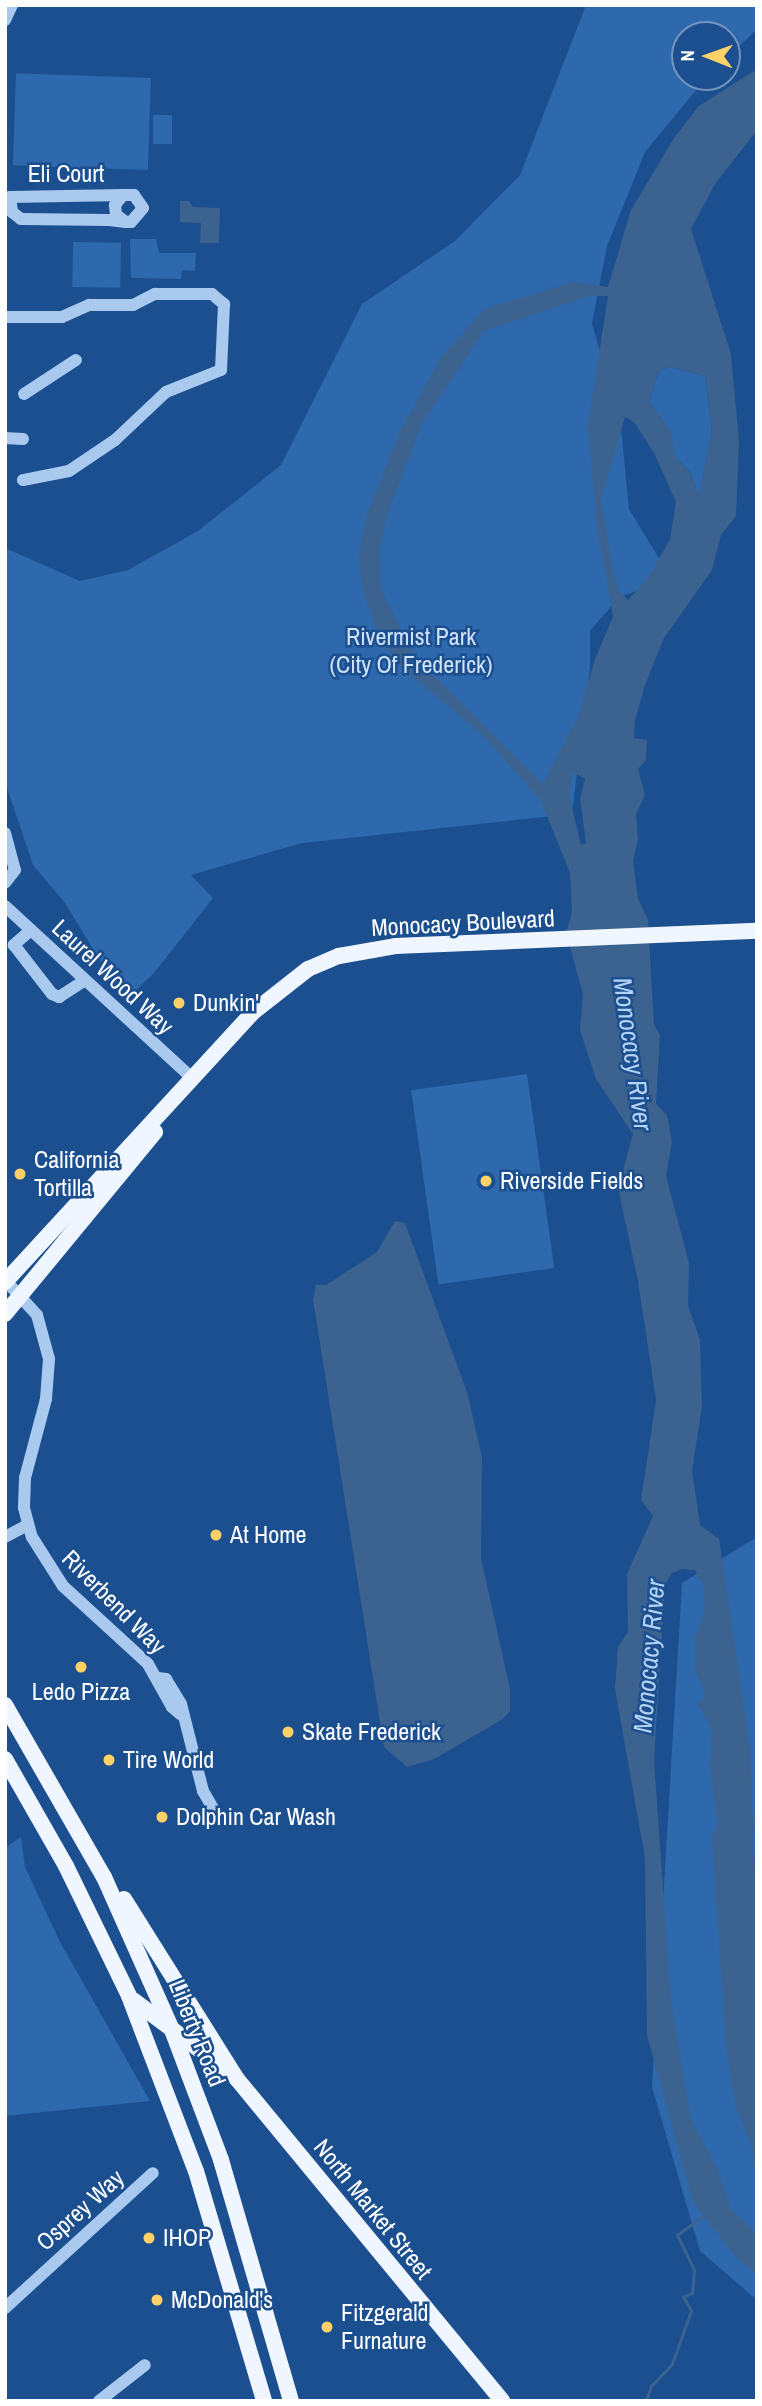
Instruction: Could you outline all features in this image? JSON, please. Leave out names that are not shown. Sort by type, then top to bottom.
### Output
[{"type":"main road","name":"Monocacy Boulevard","points":[[6,1282],[173,1096],[188,1084],[268,997],[308,970],[339,956],[372,948],[757,931]]},
{"type":"main road","name":"Monocacy Boulevard","points":[[5,1314],[181,1100],[188,1084]]},
{"type":"main road","name":"Liberty Road","points":[[5,1705],[104,1877],[172,2029],[235,2203],[291,2401]]},
{"type":"main road","name":"Liberty Road","points":[[5,1759],[66,1866],[129,1996],[196,2171],[264,2401]]},
{"type":"main road","name":"North Market Street","points":[[104,1877],[116,1885],[237,2078],[502,2401]]},
{"type":"main road","name":"North Market Street","points":[[129,1996],[237,2078]]},
{"type":"street","points":[[5,20],[12,5]]},
{"type":"street","name":"Eli Court","points":[[123,195],[114,210],[126,222]]},
{"type":"street","name":"Eli Court","points":[[123,195],[134,195],[143,208],[136,221],[20,219],[12,212],[8,197],[123,195]]},
{"type":"street","points":[[5,317],[62,317],[89,305],[133,305],[155,294],[212,294],[224,304],[221,370],[166,392],[115,440],[69,471],[23,480]]},
{"type":"street","points":[[24,394],[76,360]]},
{"type":"street","points":[[5,438],[23,439]]},
{"type":"street","points":[[5,833],[15,870],[5,883]]},
{"type":"street","name":"Laurel Wood Way","points":[[5,905],[188,1084]]},
{"type":"street","points":[[31,930],[14,945],[52,994],[59,997],[84,981]]},
{"type":"street","name":"Riverbend Way","points":[[6,1282],[20,1295],[42,1327],[49,1368],[46,1399],[24,1478],[28,1525],[47,1567],[158,1678],[172,1707],[180,1714],[204,1791],[220,1821]]},
{"type":"street","points":[[5,1537],[28,1525]]},
{"type":"street","name":"Osprey Way","points":[[5,2308],[153,2173]]},
{"type":"street","points":[[99,2401],[145,2365]]},
{"type":"green space","name":"Rivermist Park (City Of Frederick)","points":[[586,5],[757,5],[757,29],[741,44],[741,21],[671,21],[671,91],[695,91],[645,152],[607,246],[592,323],[621,427],[629,509],[663,565],[646,588],[619,597],[590,631],[590,667],[572,814],[302,843],[191,875],[213,898],[154,973],[128,998],[119,992],[65,903],[33,865],[5,782],[5,548],[80,581],[128,570],[198,531],[281,465],[362,304],[455,241],[520,175]]},
{"type":"green space","points":[[16,73],[151,78],[148,170],[13,165]]},
{"type":"green space","points":[[153,115],[172,115],[172,144],[153,144]]},
{"type":"green space","points":[[130,239],[156,239],[159,253],[196,253],[195,271],[182,270],[181,279],[131,278]]},
{"type":"green space","points":[[73,242],[121,243],[120,288],[72,287]]},
{"type":"green space","points":[[670,367],[705,376],[712,430],[699,497],[690,472],[675,457],[664,422],[649,402],[659,371]]},
{"type":"green space","name":"Riverside Fields","points":[[527,1074],[554,1268],[438,1284],[411,1090]]},
{"type":"green space","points":[[757,1537],[757,2300],[700,2251],[652,2087],[682,1583]]},
{"type":"green space","points":[[21,1837],[25,1867],[60,1942],[150,2101],[5,2116],[5,1848]]},
{"type":"water","name":"Monocacy River","points":[[757,69],[757,130],[715,184],[691,229],[731,354],[739,441],[736,516],[721,535],[712,570],[664,638],[645,685],[635,720],[634,738],[647,740],[646,760],[638,769],[645,795],[636,814],[638,839],[633,861],[638,898],[648,920],[654,1025],[660,1035],[656,1104],[667,1115],[672,1142],[666,1176],[689,1263],[688,1306],[700,1340],[702,1406],[692,1471],[700,1525],[719,1539],[750,1747],[757,1922],[757,2181],[751,2144],[735,2104],[726,2045],[712,1838],[718,1824],[710,1768],[712,1729],[698,1704],[706,1696],[695,1669],[695,1638],[705,1612],[704,1588],[695,1570],[682,1569],[672,1573],[665,1584],[654,1760],[671,2001],[691,2120],[717,2168],[731,2209],[757,2234],[757,2275],[736,2257],[693,2202],[647,2035],[645,1858],[615,1689],[618,1647],[628,1632],[627,1574],[653,1516],[641,1500],[656,1400],[638,1281],[618,1188],[633,1134],[596,1079],[580,1030],[583,994],[566,933],[572,912],[570,873],[541,801],[482,734],[400,666],[378,633],[363,592],[359,557],[366,517],[401,429],[442,356],[485,309],[573,282],[608,287],[631,210],[674,138],[699,106],[723,91],[741,91],[741,79]],"holes":[[[589,296],[608,296],[588,426],[596,520],[613,617],[595,659],[577,719],[543,784],[415,657],[381,589],[380,549],[386,518],[422,423],[484,331]],[[670,367],[705,376],[712,430],[699,496],[690,472],[675,457],[671,431],[649,402],[659,371]],[[625,417],[634,422],[654,453],[676,502],[670,539],[649,577],[628,600],[619,591],[614,576],[601,499]],[[573,772],[585,779],[580,798],[586,843],[581,845],[569,795]]]},
{"type":"water","points":[[180,201],[189,201],[193,207],[220,208],[219,243],[200,243],[201,223],[180,222]]},
{"type":"water","points":[[395,1221],[405,1223],[468,1395],[482,1458],[481,1558],[510,1689],[510,1711],[503,1719],[434,1759],[407,1767],[384,1747],[313,1299],[316,1285],[326,1285],[377,1252]]},
{"type":"waterway","points":[[646,2401],[651,2386],[672,2364],[691,2311],[683,2297],[692,2293],[694,2270],[677,2235],[707,2213]]},
{"type":"place","name":"Dunkin'","points":[[179,1003]]},
{"type":"place","name":"California Tortilla","points":[[20,1174]]},
{"type":"place","name":"Riverside Fields","points":[[486,1181]]},
{"type":"place","name":"At Home","points":[[216,1535]]},
{"type":"place","name":"Ledo Pizza","points":[[81,1667]]},
{"type":"place","name":"Skate Frederick","points":[[288,1732]]},
{"type":"place","name":"Tire World","points":[[109,1760]]},
{"type":"place","name":"Dolphin Car Wash","points":[[162,1817]]},
{"type":"place","name":"IHOP","points":[[149,2238]]},
{"type":"place","name":"McDonald's","points":[[157,2300]]},
{"type":"place","name":"Fitzgerald Furnature","points":[[327,2327]]}]
